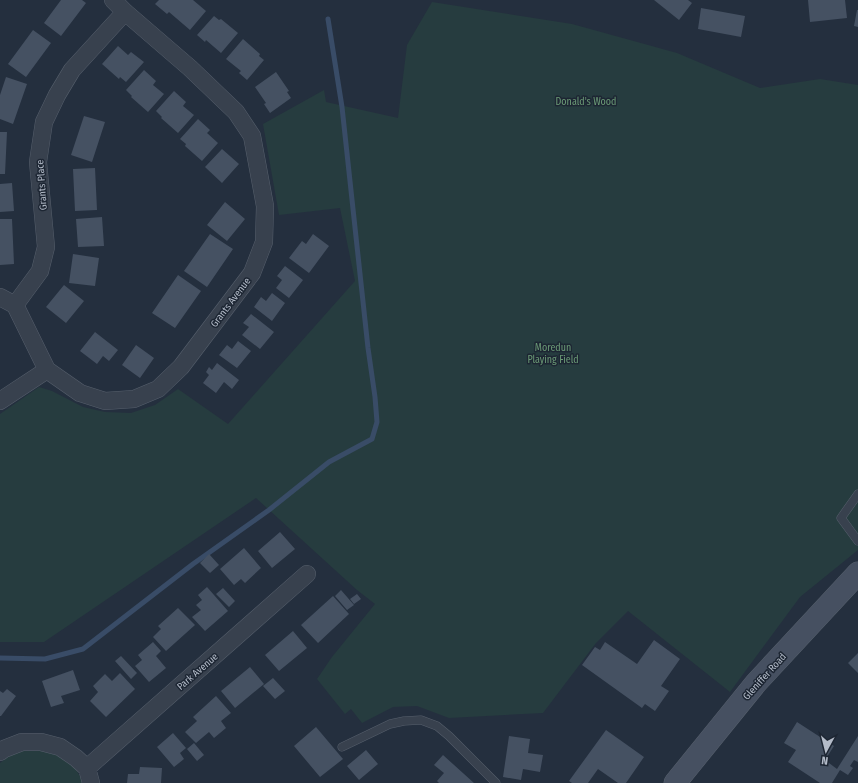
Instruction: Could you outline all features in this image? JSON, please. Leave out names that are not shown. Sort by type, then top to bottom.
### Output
[{"type":"street","name":"Grants Avenue","points":[[7,301],[47,370],[80,393],[105,401],[134,399],[158,389],[181,367],[252,273],[264,242],[265,206],[252,136],[236,112],[190,68],[113,0]]},
{"type":"street","name":"Grants Place","points":[[7,301],[40,271],[46,247],[38,162],[44,122],[57,95],[72,70],[125,12]]},
{"type":"street","points":[[0,401],[47,370]]},
{"type":"street","name":"Gleniffer Road","points":[[675,783],[756,683],[858,573]]},
{"type":"street","name":"Park Avenue","points":[[0,752],[22,742],[42,742],[60,747],[76,758],[89,776],[307,574]]},
{"type":"lane","points":[[858,494],[840,518],[858,541]]},
{"type":"lane","points":[[342,747],[390,724],[421,720],[437,726],[496,783]]},
{"type":"green space","points":[[432,2],[572,24],[677,53],[760,88],[820,79],[858,85],[858,550],[800,597],[730,692],[628,611],[596,643],[543,713],[449,718],[417,706],[393,707],[362,723],[351,709],[345,714],[317,679],[332,657],[375,604],[357,590],[256,498],[44,642],[0,642],[0,414],[39,387],[52,391],[83,407],[105,412],[131,413],[155,405],[178,389],[228,424],[355,281],[340,208],[279,215],[263,124],[324,90],[326,102],[398,118],[407,45]]},
{"type":"green space","points":[[26,750],[44,750],[61,757],[75,768],[84,783],[0,783],[0,763],[11,755]]},
{"type":"building","points":[[61,0],[82,0],[86,3],[61,36],[44,23]]},
{"type":"building","points":[[159,0],[193,0],[206,11],[190,30],[169,12],[167,14],[155,4]]},
{"type":"building","points":[[654,0],[688,0],[692,3],[679,20]]},
{"type":"building","points":[[808,0],[845,0],[847,18],[810,22]]},
{"type":"building","points":[[701,8],[745,16],[741,37],[698,29]]},
{"type":"building","points":[[858,10],[858,27],[854,26]]},
{"type":"building","points":[[214,16],[219,20],[221,19],[238,33],[221,53],[206,40],[205,42],[197,35]]},
{"type":"building","points":[[33,30],[51,43],[26,77],[8,64]]},
{"type":"building","points":[[243,39],[260,54],[259,56],[264,60],[247,80],[239,73],[241,71],[226,59]]},
{"type":"building","points":[[118,46],[128,55],[131,52],[144,62],[126,82],[120,77],[119,79],[102,64]]},
{"type":"building","points":[[144,70],[156,81],[153,85],[164,94],[148,112],[131,97],[132,96],[126,90]]},
{"type":"building","points":[[276,72],[289,91],[287,92],[291,98],[270,113],[264,104],[266,103],[255,87]]},
{"type":"building","points":[[6,77],[27,84],[13,124],[0,119],[0,95]]},
{"type":"building","points":[[174,91],[186,102],[183,106],[194,115],[178,133],[161,118],[162,117],[156,111]]},
{"type":"building","points":[[84,116],[105,122],[92,162],[71,155]]},
{"type":"building","points":[[198,119],[210,130],[207,133],[218,143],[202,161],[185,146],[186,144],[180,139]]},
{"type":"building","points":[[0,132],[7,132],[5,174],[0,174]]},
{"type":"building","points":[[222,149],[239,164],[222,183],[205,167]]},
{"type":"building","points":[[95,168],[97,210],[75,211],[73,169]]},
{"type":"building","points":[[12,183],[14,211],[0,212],[0,184]]},
{"type":"building","points":[[225,202],[245,219],[227,241],[207,225]]},
{"type":"building","points":[[102,217],[104,246],[78,247],[76,219]]},
{"type":"building","points":[[0,219],[12,219],[14,264],[0,265]]},
{"type":"building","points":[[210,234],[233,249],[207,287],[184,271]]},
{"type":"building","points":[[313,234],[329,246],[309,273],[289,258],[302,241],[306,244]]},
{"type":"building","points":[[73,254],[99,258],[95,286],[69,283]]},
{"type":"building","points":[[285,266],[303,280],[289,298],[276,288],[282,280],[277,276]]},
{"type":"building","points":[[178,275],[201,291],[175,328],[152,313]]},
{"type":"building","points":[[64,285],[84,301],[66,323],[46,307]]},
{"type":"building","points":[[272,293],[285,303],[272,321],[254,307],[261,297],[266,301]]},
{"type":"building","points":[[251,314],[274,332],[260,349],[242,335],[249,327],[243,323]]},
{"type":"building","points":[[95,332],[118,350],[109,361],[103,356],[97,364],[80,351]]},
{"type":"building","points":[[238,341],[251,351],[237,368],[219,355],[227,345],[232,349]]},
{"type":"building","points":[[136,345],[154,358],[140,378],[122,365]]},
{"type":"building","points":[[217,363],[239,380],[232,389],[224,382],[216,393],[203,383],[209,375],[206,372],[209,367],[212,370]]},
{"type":"building","points":[[280,532],[295,549],[272,568],[258,551]]},
{"type":"building","points":[[244,548],[261,568],[245,583],[241,579],[234,585],[220,569]]},
{"type":"building","points":[[209,554],[219,565],[210,573],[200,563]]},
{"type":"building","points":[[207,587],[228,611],[205,631],[192,617],[201,610],[196,605],[202,600],[198,595]]},
{"type":"building","points":[[223,588],[235,601],[229,607],[216,594]]},
{"type":"building","points":[[341,590],[354,605],[347,610],[335,596]]},
{"type":"building","points":[[357,594],[361,599],[354,604],[350,599]]},
{"type":"building","points":[[333,596],[349,614],[318,643],[301,625]]},
{"type":"building","points":[[178,608],[195,625],[166,651],[153,637],[161,629],[158,626]]},
{"type":"building","points":[[293,631],[307,648],[279,671],[265,655]]},
{"type":"building","points":[[654,640],[680,659],[661,686],[669,691],[655,711],[645,704],[642,708],[582,665],[595,647],[600,650],[605,642],[637,664]]},
{"type":"building","points":[[153,642],[161,651],[156,656],[166,668],[149,682],[135,666],[142,660],[138,655]]},
{"type":"building","points":[[858,653],[858,673],[848,663]]},
{"type":"building","points":[[121,656],[137,673],[131,679],[115,661]]},
{"type":"building","points":[[250,667],[264,684],[235,708],[221,691]]},
{"type":"building","points":[[73,670],[80,690],[61,696],[64,703],[51,707],[42,681]]},
{"type":"building","points":[[120,673],[135,689],[106,717],[90,701],[98,692],[93,686],[105,674],[112,681]]},
{"type":"building","points":[[273,678],[285,691],[275,699],[263,686]]},
{"type":"building","points":[[7,689],[16,696],[0,716],[0,691],[3,693]]},
{"type":"building","points":[[216,696],[231,713],[221,721],[226,728],[214,738],[209,732],[196,743],[185,732],[197,721],[193,717]]},
{"type":"building","points":[[797,722],[834,746],[825,760],[837,769],[858,736],[858,762],[854,760],[850,766],[853,768],[848,775],[840,770],[832,783],[820,783],[788,762],[796,750],[784,743]]},
{"type":"building","points":[[316,727],[343,759],[320,777],[294,746]]},
{"type":"building","points":[[606,730],[644,757],[626,783],[618,783],[598,769],[588,783],[572,783],[569,781]]},
{"type":"building","points":[[173,733],[186,748],[180,753],[184,759],[174,767],[157,747]]},
{"type":"building","points":[[509,736],[530,739],[528,753],[543,755],[540,772],[523,769],[521,780],[503,777]]},
{"type":"building","points":[[194,743],[204,755],[197,761],[187,749]]},
{"type":"building","points":[[366,750],[378,764],[359,780],[347,766]]},
{"type":"building","points":[[443,755],[474,783],[439,783],[437,781],[444,773],[434,765]]},
{"type":"building","points":[[140,767],[162,768],[161,783],[127,783],[128,774],[139,774]]},
{"type":"waterway","points":[[0,658],[45,659],[83,649],[193,564],[269,510],[329,462],[372,439],[377,422],[375,397],[368,348],[342,107],[328,19]]},
{"type":"park label","name":"Donald's Wood","points":[[586,101]]},
{"type":"park label","name":"Moredun Playing Field","points":[[553,352]]}]
